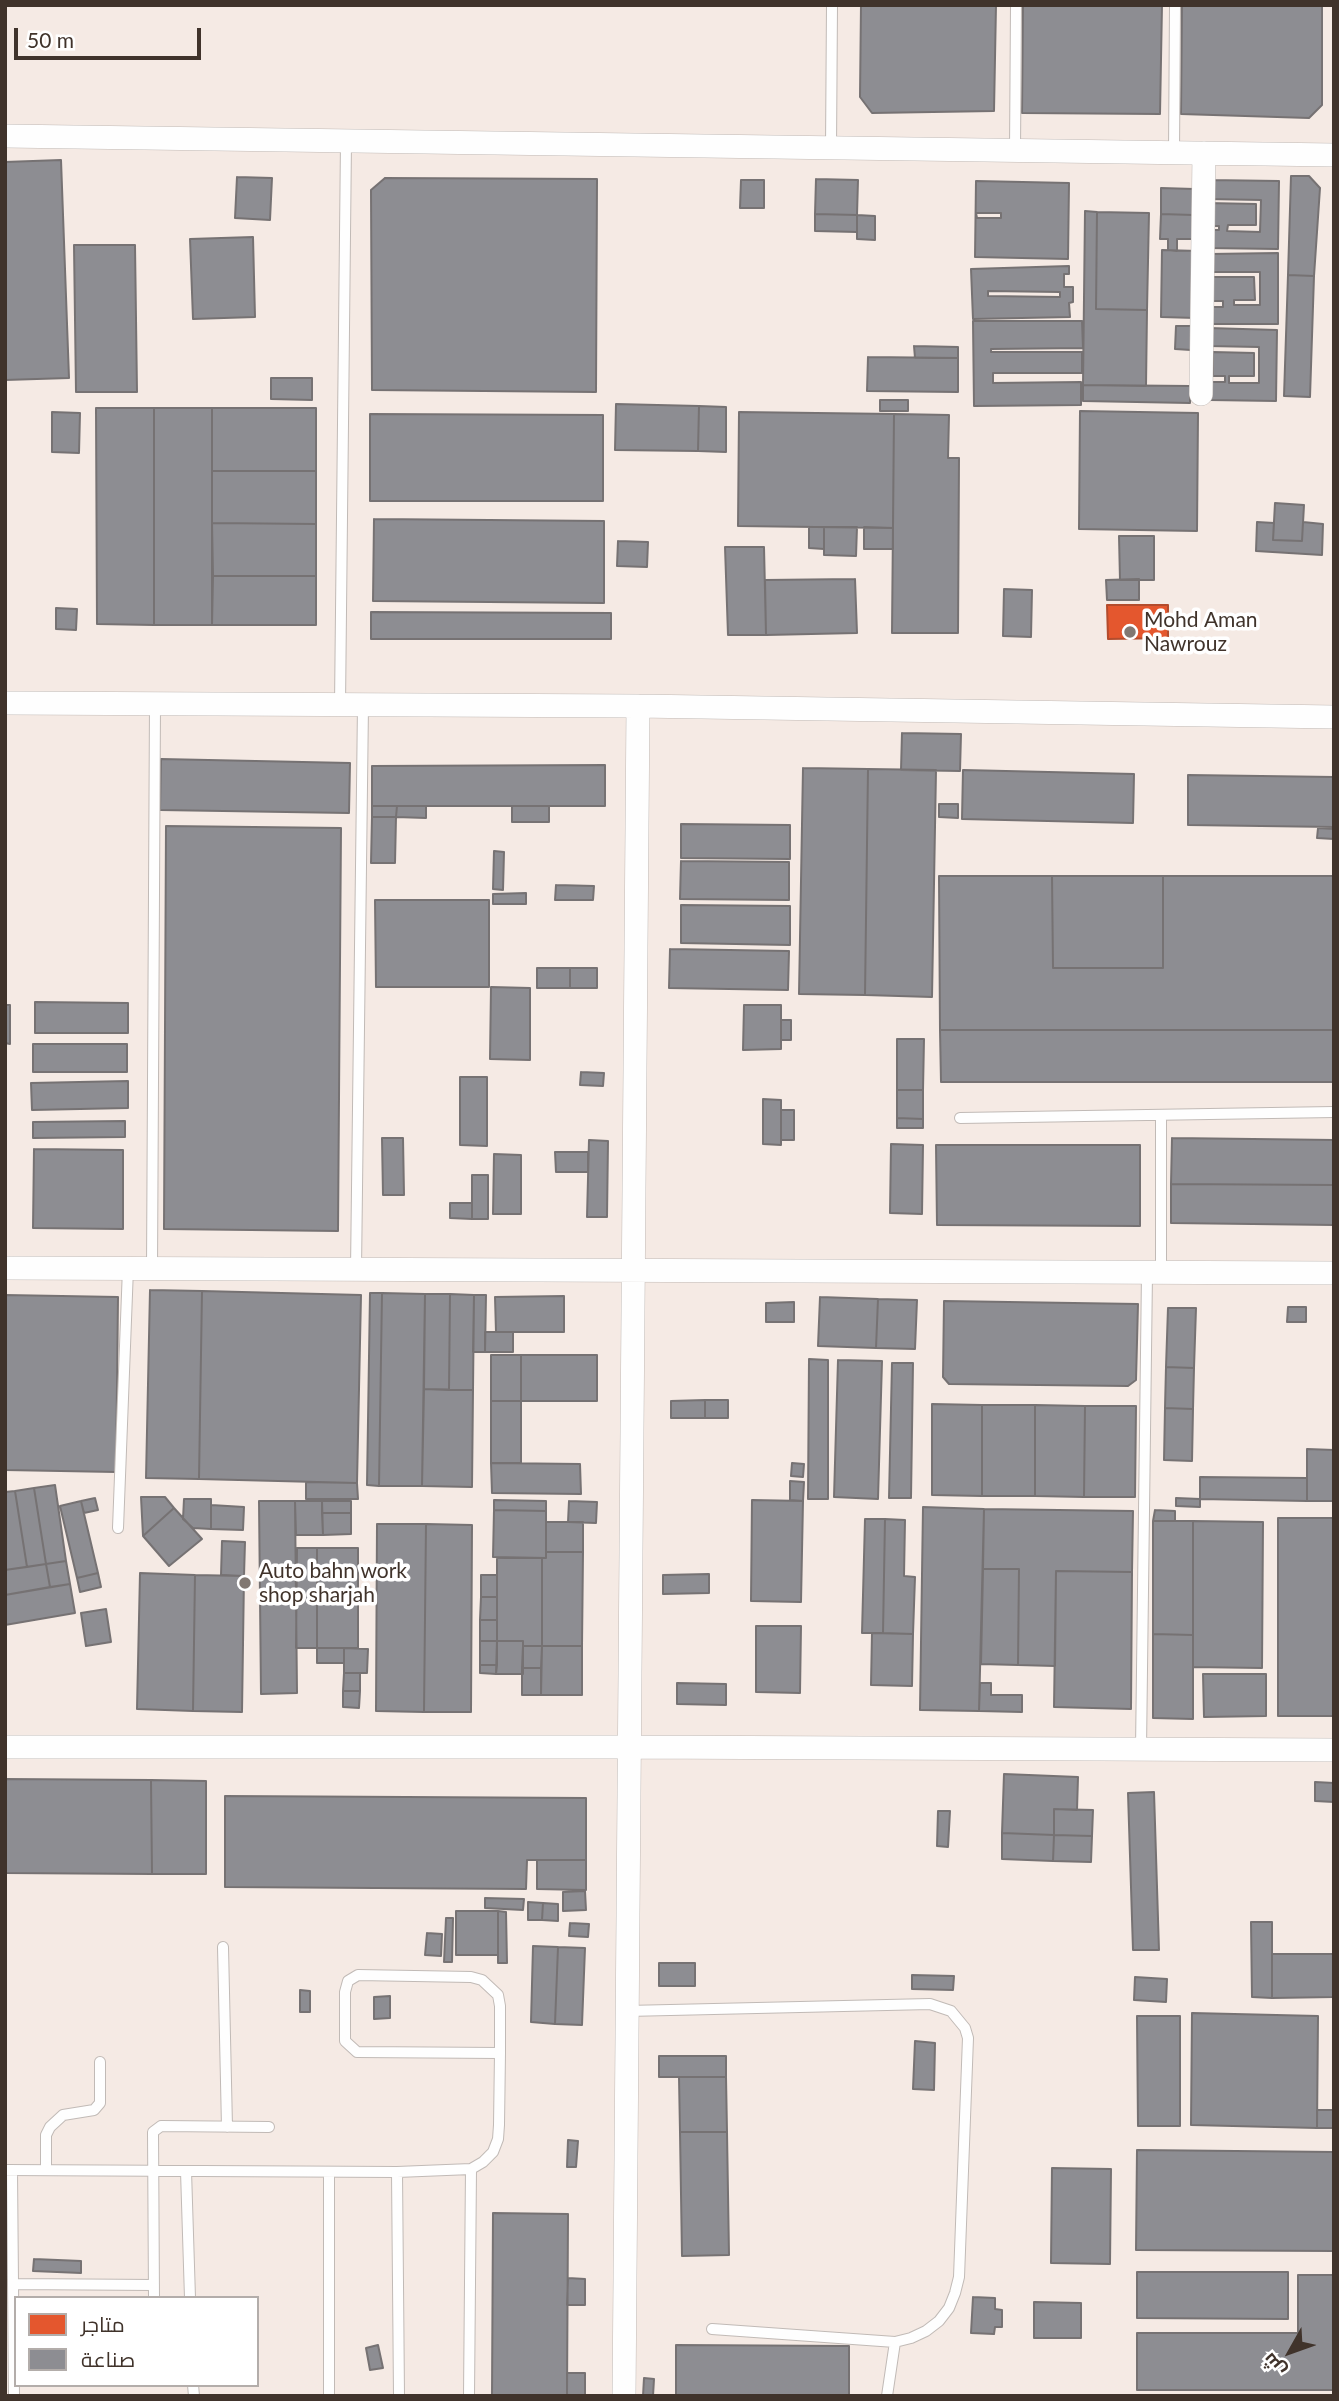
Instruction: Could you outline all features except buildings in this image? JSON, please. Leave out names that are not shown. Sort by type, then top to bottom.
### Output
[{"type":"street","points":[[5,136],[1334,155]]},
{"type":"street","points":[[1201,394],[1204,153]]},
{"type":"street","points":[[5,703],[638,706],[1334,717]]},
{"type":"street","points":[[624,2396],[638,706]]},
{"type":"street","points":[[5,1268],[1334,1273]]},
{"type":"street","points":[[5,1747],[1334,1750]]},
{"type":"lane","points":[[831,148],[832,5]]},
{"type":"lane","points":[[1014,150],[1016,5]]},
{"type":"lane","points":[[1174,153],[1175,5]]},
{"type":"lane","points":[[346,141],[356,1269]]},
{"type":"lane","points":[[152,1268],[155,704]]},
{"type":"lane","points":[[961,1118],[1334,1112]]},
{"type":"lane","points":[[1141,1749],[1161,1115]]},
{"type":"lane","points":[[118,1528],[128,1268]]},
{"type":"lane","points":[[223,1947],[228,2127]]},
{"type":"lane","points":[[14,2396],[8,2170],[397,2172],[471,2169],[483,2162],[493,2152],[498,2139],[500,2053],[500,2006],[498,1995],[482,1980],[471,1977],[358,1975],[345,1986],[345,2041],[357,2052],[500,2053]]},
{"type":"lane","points":[[627,2011],[930,2004],[951,2011],[965,2028],[969,2049],[957,2286],[949,2308],[939,2321],[926,2332],[895,2342],[712,2329]]},
{"type":"lane","points":[[46,2171],[46,2135],[50,2127],[63,2115],[89,2112],[100,2103],[100,2062]]},
{"type":"lane","points":[[154,2296],[151,2137],[157,2128],[269,2127]]},
{"type":"lane","points":[[468,2396],[471,2169]]},
{"type":"lane","points":[[186,2171],[190,2296]]},
{"type":"lane","points":[[329,2172],[329,2396]]},
{"type":"lane","points":[[397,2172],[399,2396]]},
{"type":"lane","points":[[10,2276],[154,2285]]},
{"type":"lane","points":[[887,2396],[895,2342]]},
{"type":"shaded area","points":[[5,5],[1334,5],[1334,2396],[5,2396]]},
{"type":"place","name":"Mohd Aman Nawrouz","points":[[1130,632]]},
{"type":"place","name":"Auto bahn work shop sharjah","points":[[245,1583]]}]
